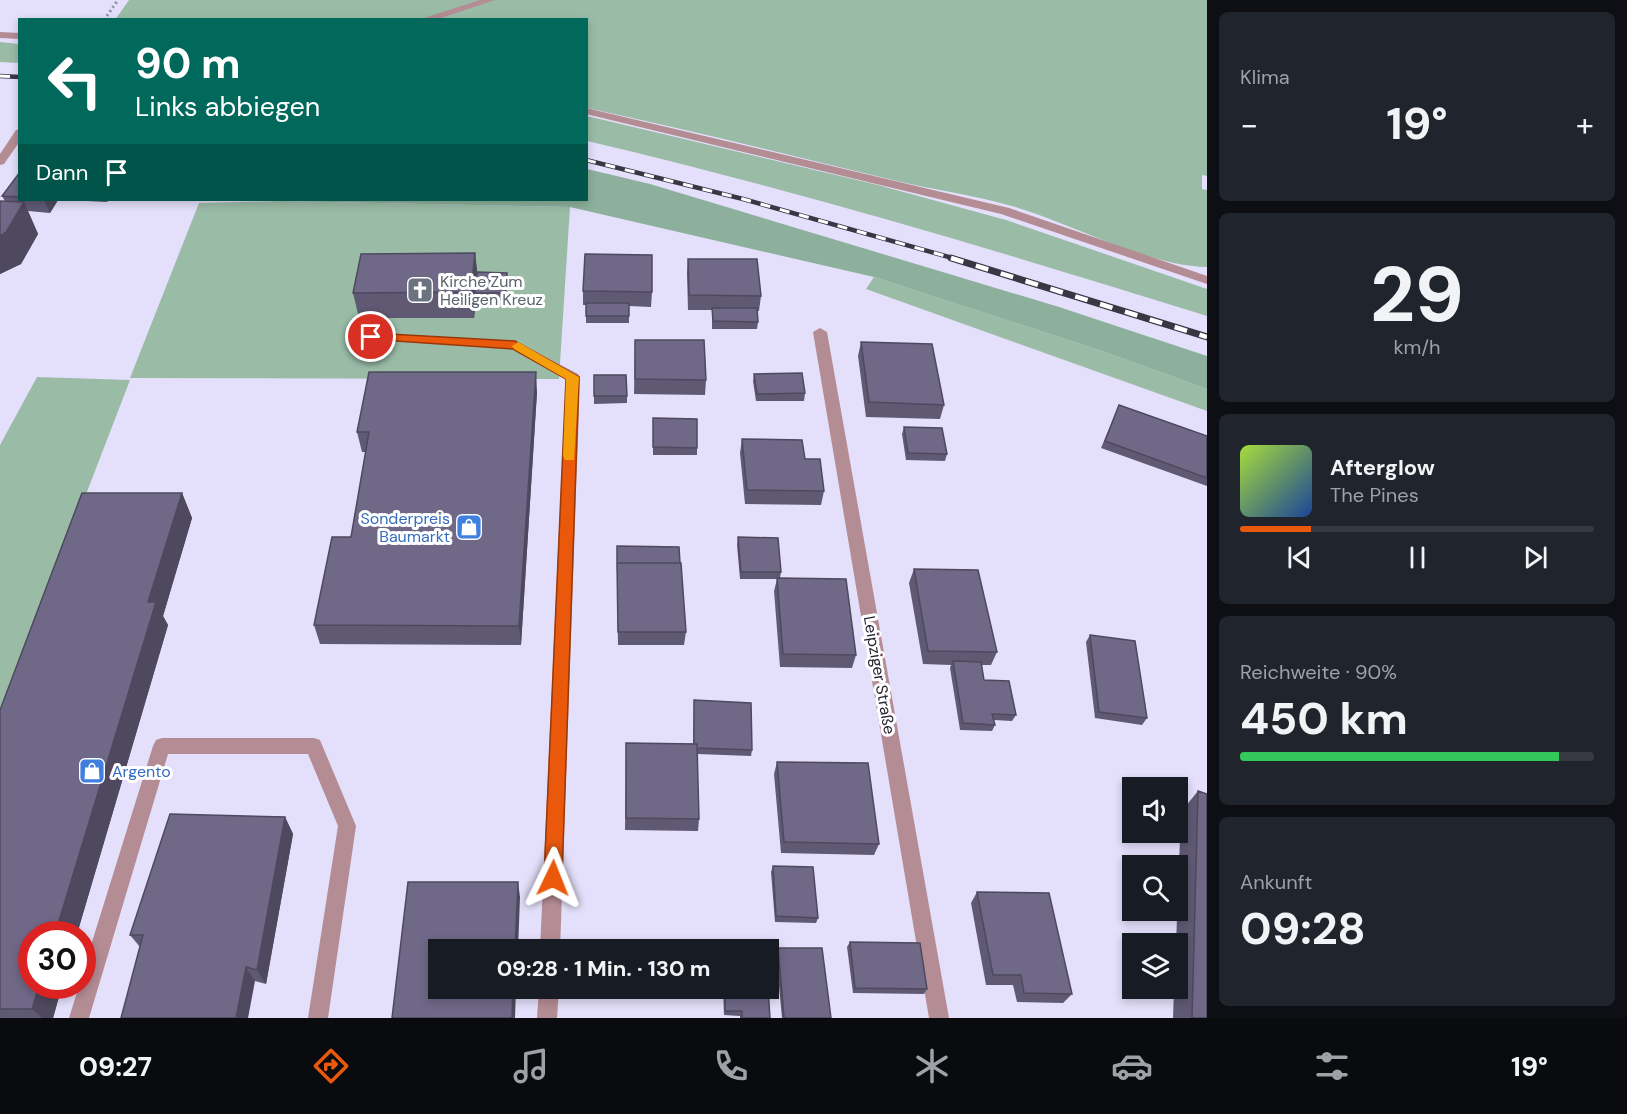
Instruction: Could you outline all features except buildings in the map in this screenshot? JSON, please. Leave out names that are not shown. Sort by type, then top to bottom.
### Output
[{"type":"street","points":[[430,18],[490,0]]},
{"type":"street","points":[[0,35],[18,36]]},
{"type":"street","points":[[588,111],[1005,211],[1207,280]]},
{"type":"street","points":[[0,162],[18,135]]},
{"type":"street","name":"Leipziger Straße","points":[[820,332],[939,1018]]},
{"type":"street","points":[[371,337],[515,345],[573,377],[550,939]]},
{"type":"street","points":[[79,1018],[162,746],[314,746],[347,826],[318,1018]]},
{"type":"street","points":[[548,1018],[549,999]]},
{"type":"path","points":[[105,18],[118,0]]},
{"type":"green space","points":[[129,0],[1207,0],[1207,176],[1202,175],[1202,189],[1207,190],[1207,267],[1184,265],[1134,252],[1035,213],[998,202],[897,181],[588,108],[588,18],[116,18]]},
{"type":"green space","points":[[0,42],[18,44],[18,63],[0,62]]},
{"type":"green space","points":[[588,116],[878,185],[1006,220],[1207,289],[1207,316],[898,223],[588,141]]},
{"type":"green space","points":[[588,169],[650,184],[1059,307],[1207,356],[1207,389],[1102,351],[874,277],[570,207],[280,201],[588,201]]},
{"type":"green space","points":[[280,201],[570,207],[559,379],[130,378],[199,203]]},
{"type":"green space","points":[[874,277],[1102,351],[1207,389],[1207,411],[866,289]]},
{"type":"green space","points":[[37,377],[130,380],[0,718],[0,445]]},
{"type":"railway","points":[[0,76],[18,77]]},
{"type":"railway","points":[[588,160],[743,199],[956,259]]},
{"type":"railway","points":[[951,258],[1207,337]]},
{"type":"slow traffic","points":[[518,346],[573,377],[570,456]]},
{"type":"place","name":"Kirche Zum Heiligen Kreuz","points":[[420,290]]},
{"type":"place","name":"Sonderpreis Baumarkt","points":[[469,527]]},
{"type":"place","name":"Argento","points":[[92,771]]},
{"type":"route","points":[[371,337],[515,345],[573,377],[553,878]]}]
